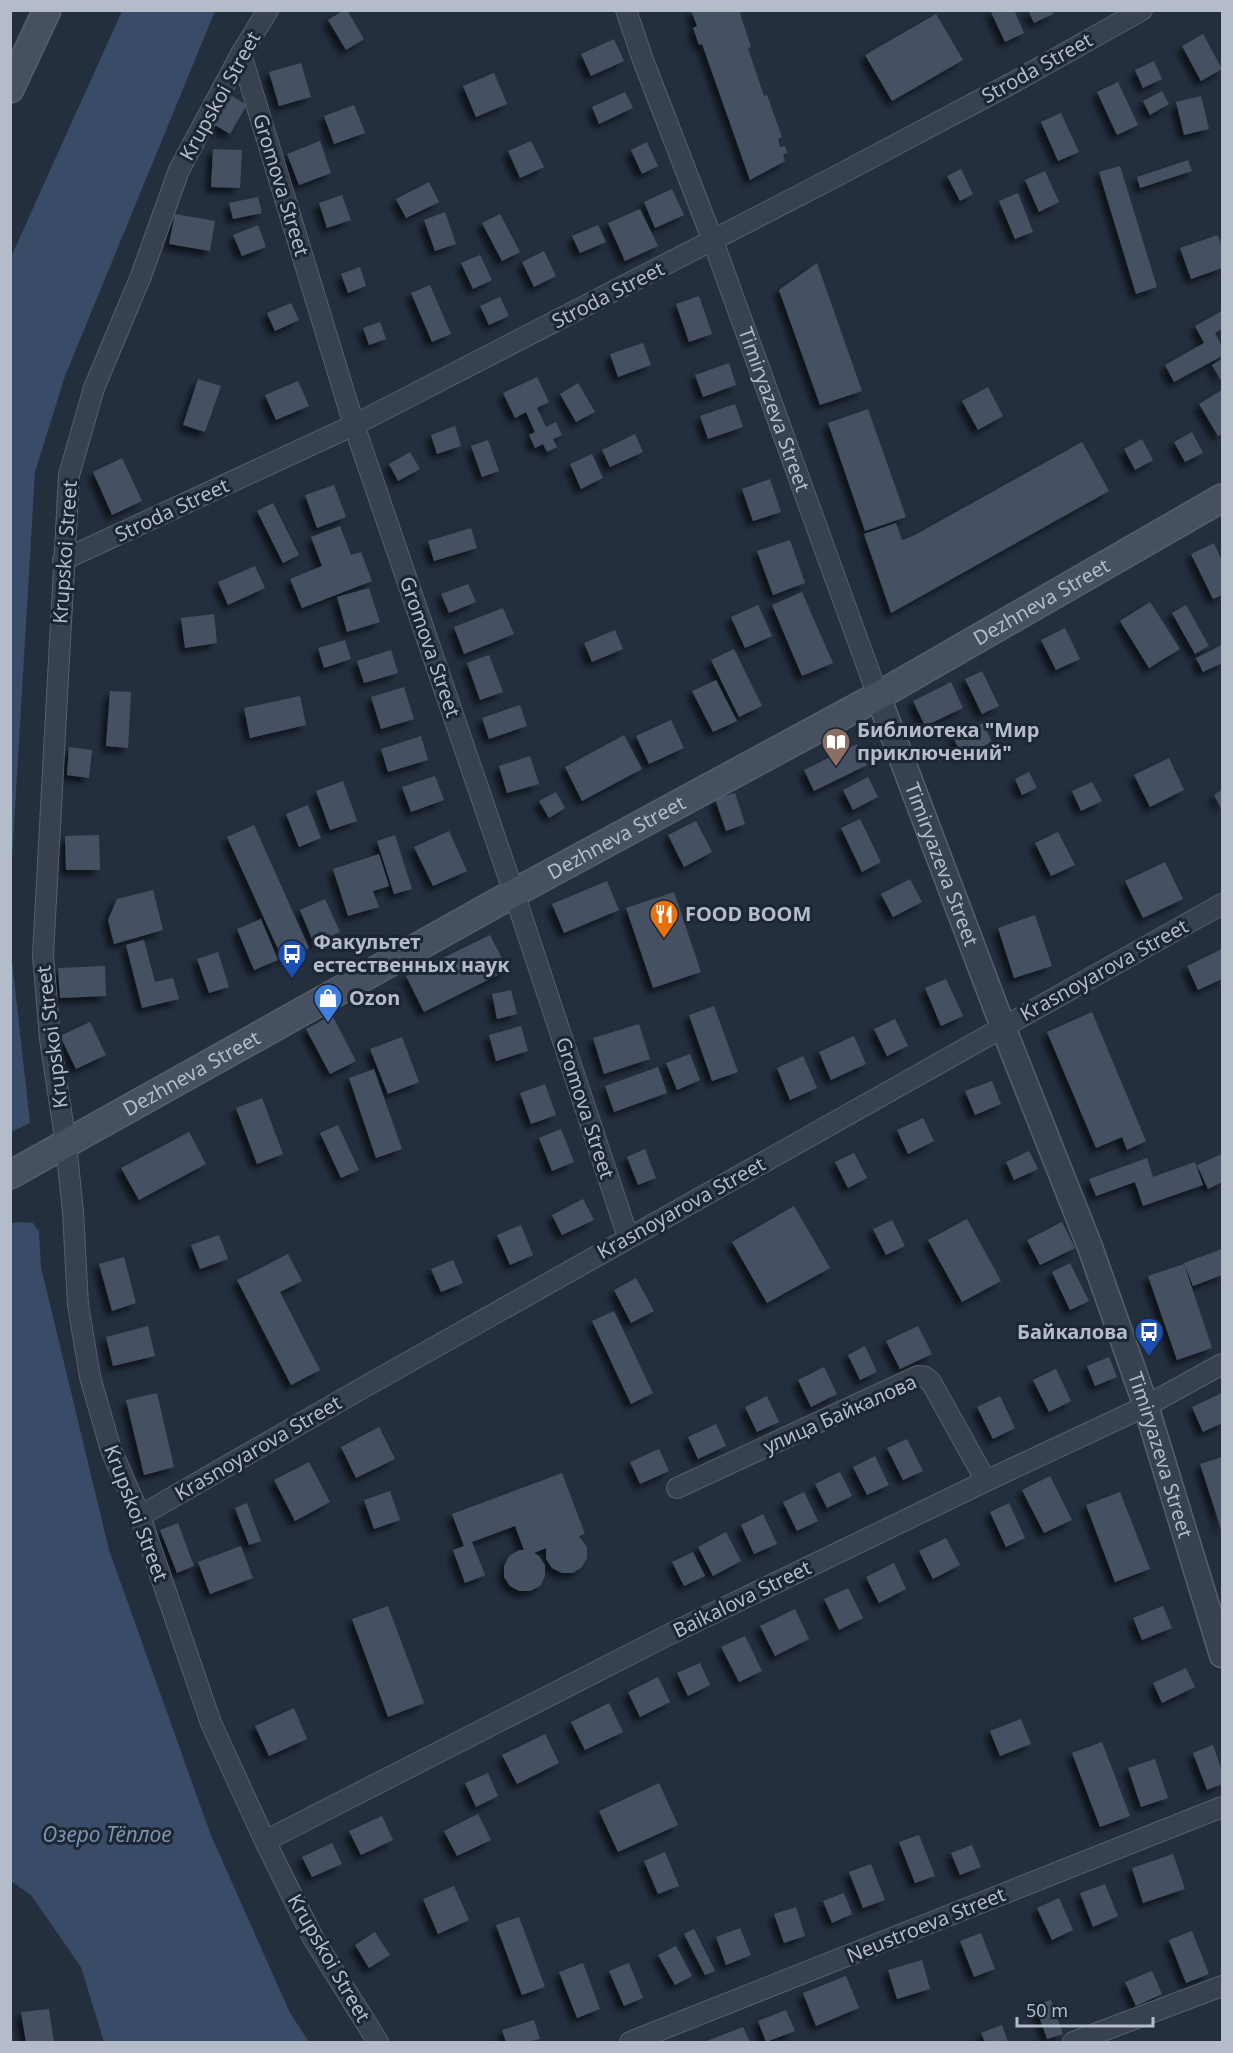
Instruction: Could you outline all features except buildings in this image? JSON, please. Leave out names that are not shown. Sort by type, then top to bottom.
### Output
[{"type":"main road","points":[[10,89],[46,10]]},
{"type":"main road","name":"Dezhneva Street","points":[[10,1175],[514,893],[878,696],[1222,498]]},
{"type":"street","name":"Krupskoi Street","points":[[268,10],[241,54],[179,170],[141,276],[94,388],[69,475],[43,955],[50,1039],[66,1144],[73,1212],[78,1305],[90,1377],[111,1450],[140,1516],[211,1723],[313,1938],[378,2043]]},
{"type":"street","name":"Timiryazeva Street","points":[[626,10],[713,241],[878,696],[1003,1027],[1090,1247],[1146,1406],[1222,1655]]},
{"type":"street","name":"Stroda Street","points":[[63,560],[354,425],[713,241],[1016,81],[1142,10]]},
{"type":"street","name":"Gromova Street","points":[[241,54],[354,425],[514,893],[628,1238]]},
{"type":"street","name":"Krasnoyarova Street","points":[[140,1516],[1222,904]]},
{"type":"street","name":"Baikalova Street","points":[[265,1841],[666,1636],[986,1480],[1146,1406],[1222,1364]]},
{"type":"street","name":"улица Байкалова","points":[[677,1488],[918,1376],[925,1377],[931,1382],[986,1480]]},
{"type":"street","name":"Neustroeva Street","points":[[630,2043],[1222,1807]]},
{"type":"street","points":[[1073,2043],[1222,1986]]},
{"type":"water","points":[[122,11],[215,11],[65,376],[35,472],[11,876],[11,257]]},
{"type":"water","points":[[10,943],[30,1123],[11,1132],[10,1132]]},
{"type":"water","name":"Озеро Тёплое","points":[[33,1223],[39,1232],[41,1267],[109,1550],[210,1833],[290,2013],[309,2042],[104,2042],[81,1967],[31,1895],[11,1881],[10,1224]]},
{"type":"place","name":"Библиотека \"Мир приключений\"","points":[[836,768]]},
{"type":"place","name":"FOOD BOOM","points":[[664,940]]},
{"type":"place","name":"Факультет естественных наук","points":[[292,980]]},
{"type":"place","name":"Ozon","points":[[328,1024]]},
{"type":"place","name":"Байкалова","points":[[1149,1358]]}]
